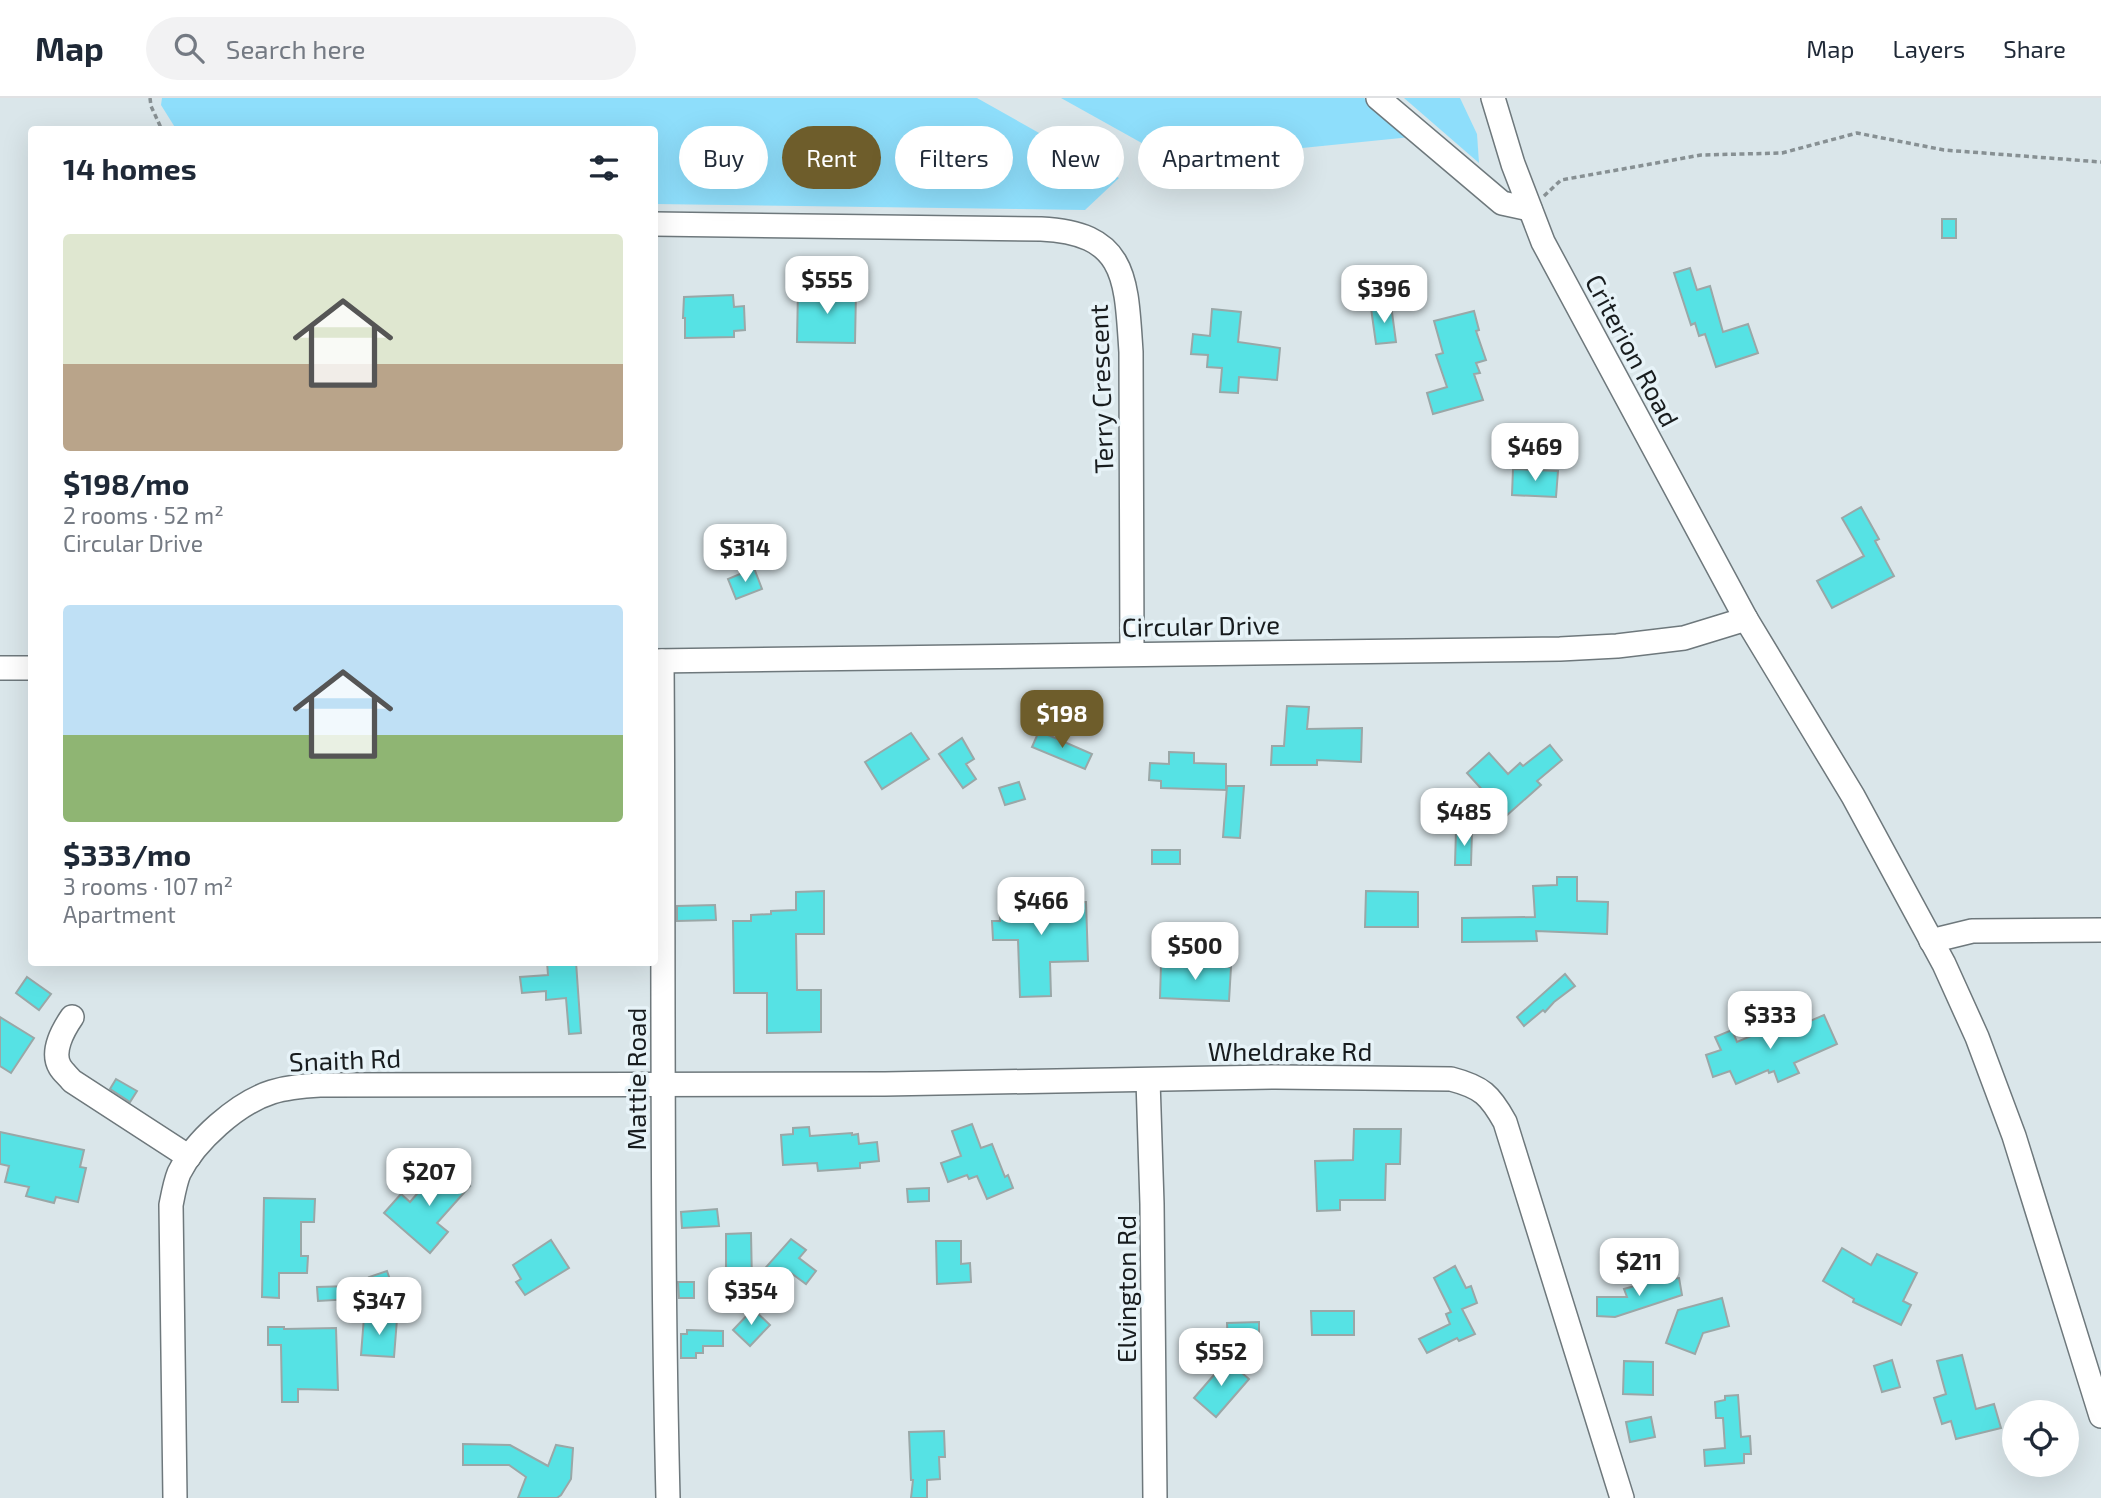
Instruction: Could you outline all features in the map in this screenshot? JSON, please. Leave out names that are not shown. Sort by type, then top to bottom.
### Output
[{"type":"street","points":[[1378,98],[1502,203],[1530,209]]},
{"type":"street","name":"Criterion Road","points":[[1493,98],[1513,163],[1543,242],[1746,619],[1853,796],[1931,941],[1977,1037],[2014,1136],[2101,1416]]},
{"type":"street","name":"Terry Crescent","points":[[658,224],[1061,229],[1078,233],[1100,244],[1111,254],[1119,268],[1129,318],[1132,654]]},
{"type":"street","name":"Circular Drive","points":[[658,661],[1560,649],[1684,638],[1746,619]]},
{"type":"street","name":"Mattie Road","points":[[658,661],[664,917],[663,1313],[668,1498]]},
{"type":"street","points":[[0,668],[28,668]]},
{"type":"street","points":[[1931,941],[1972,931],[2101,930]]},
{"type":"street","points":[[72,1017],[63,1032],[57,1057],[59,1066],[72,1081],[189,1157]]},
{"type":"street","name":"Wheldrake Rd","points":[[663,1084],[871,1084],[1276,1077],[1429,1078],[1451,1079],[1470,1084],[1482,1090],[1497,1107],[1505,1122],[1622,1498]]},
{"type":"street","name":"Elvington Rd","points":[[1148,1080],[1155,1498]]},
{"type":"street","name":"Snaith Rd","points":[[175,1498],[171,1205],[178,1176],[189,1157],[218,1125],[258,1097],[286,1088],[320,1085],[663,1084]]},
{"type":"path","points":[[150,98],[160,126]]},
{"type":"path","points":[[1530,209],[1560,180],[1701,155],[1782,153],[1857,133],[1944,150],[2101,162]]},
{"type":"shaded area","points":[[162,98],[977,98],[1027,126],[1027,189],[1107,189],[1085,210],[658,204],[658,126],[174,126],[161,105]]},
{"type":"shaded area","points":[[1061,98],[1364,98],[1411,137],[1304,148],[1304,126],[1138,126],[1138,141],[1124,133],[1124,126],[1111,126]]},
{"type":"shaded area","points":[[1404,98],[1460,98],[1477,134],[1479,163]]},
{"type":"building","points":[[1942,219],[1956,219],[1956,238],[1942,238]]},
{"type":"building","points":[[1690,268],[1697,290],[1710,286],[1723,332],[1748,324],[1758,353],[1716,367],[1705,334],[1699,336],[1695,323],[1691,325],[1674,273]]},
{"type":"building","points":[[798,290],[856,291],[855,343],[797,342]]},
{"type":"building","points":[[733,295],[734,307],[744,306],[745,330],[734,331],[734,337],[685,338],[684,297]]},
{"type":"building","points":[[1391,305],[1396,342],[1376,344],[1371,308]]},
{"type":"building","points":[[1212,309],[1241,312],[1238,342],[1280,348],[1277,380],[1239,377],[1238,393],[1220,392],[1222,368],[1207,367],[1208,355],[1191,354],[1193,334],[1210,336]]},
{"type":"building","points":[[1474,311],[1479,330],[1476,331],[1486,360],[1476,363],[1480,373],[1474,374],[1483,400],[1433,414],[1427,393],[1447,387],[1436,355],[1443,353],[1434,321]]},
{"type":"building","points":[[1513,469],[1558,471],[1556,497],[1512,495]]},
{"type":"building","points":[[1861,507],[1879,539],[1875,541],[1894,576],[1832,608],[1817,581],[1864,556],[1842,518]]},
{"type":"building","points":[[754,568],[762,589],[736,599],[728,579]]},
{"type":"building","points":[[1287,706],[1309,707],[1307,729],[1362,728],[1361,762],[1317,760],[1317,765],[1271,765],[1272,746],[1284,746]]},
{"type":"building","points":[[1039,731],[1092,754],[1085,769],[1032,747]]},
{"type":"building","points":[[911,733],[929,759],[882,789],[865,762]]},
{"type":"building","points":[[962,738],[974,759],[966,764],[976,779],[963,788],[939,754]]},
{"type":"building","points":[[1550,745],[1562,760],[1537,781],[1541,785],[1506,816],[1467,773],[1489,753],[1508,774],[1520,763],[1523,766]]},
{"type":"building","points":[[1169,752],[1194,753],[1194,763],[1226,764],[1226,790],[1161,788],[1161,781],[1149,780],[1150,763],[1169,764]]},
{"type":"building","points":[[1019,782],[1025,799],[1005,805],[999,788]]},
{"type":"building","points":[[1227,786],[1244,786],[1240,838],[1223,837]]},
{"type":"building","points":[[1456,830],[1472,830],[1471,865],[1455,865]]},
{"type":"building","points":[[1152,850],[1180,850],[1180,864],[1152,864]]},
{"type":"building","points":[[1557,877],[1577,877],[1577,901],[1608,902],[1607,934],[1536,931],[1537,941],[1462,942],[1462,918],[1535,917],[1533,886],[1557,885]]},
{"type":"building","points":[[1023,886],[1023,903],[1086,902],[1088,961],[1050,962],[1051,996],[1020,997],[1018,940],[993,940],[992,921],[1000,921],[999,887]]},
{"type":"building","points":[[824,891],[824,934],[796,934],[797,990],[821,990],[821,1032],[767,1033],[767,993],[734,993],[733,921],[751,921],[751,915],[771,914],[771,911],[796,910],[796,892]]},
{"type":"building","points":[[1366,891],[1418,892],[1418,927],[1365,927]]},
{"type":"building","points":[[715,905],[716,920],[677,921],[677,906]]},
{"type":"building","points":[[1161,964],[1231,967],[1229,1001],[1160,998]]},
{"type":"building","points":[[547,966],[576,966],[581,1033],[569,1034],[566,998],[546,1000],[546,991],[522,993],[520,977],[548,975]]},
{"type":"building","points":[[1565,974],[1575,986],[1524,1026],[1517,1017]]},
{"type":"building","points":[[27,977],[51,994],[39,1010],[16,993]]},
{"type":"building","points":[[1824,1015],[1837,1044],[1794,1063],[1799,1073],[1778,1082],[1774,1071],[1769,1073],[1768,1070],[1736,1084],[1730,1071],[1713,1077],[1706,1055],[1721,1050],[1715,1037],[1732,1030],[1737,1042],[1777,1025],[1780,1034]]},
{"type":"building","points":[[0,1017],[34,1038],[11,1073],[0,1066]]},
{"type":"building","points":[[116,1079],[137,1091],[130,1102],[110,1089]]},
{"type":"building","points":[[972,1124],[981,1148],[992,1144],[1005,1177],[1008,1175],[1013,1188],[987,1199],[977,1176],[969,1179],[967,1175],[948,1182],[941,1163],[961,1156],[952,1131]]},
{"type":"building","points":[[809,1127],[810,1136],[852,1133],[858,1134],[859,1144],[877,1142],[879,1161],[860,1163],[860,1168],[818,1171],[817,1163],[783,1165],[781,1135],[793,1134],[793,1128]]},
{"type":"building","points":[[1354,1129],[1401,1129],[1400,1164],[1386,1164],[1385,1200],[1340,1200],[1340,1210],[1317,1211],[1315,1161],[1353,1160]]},
{"type":"building","points":[[0,1132],[84,1150],[80,1167],[86,1168],[78,1202],[56,1197],[54,1203],[26,1196],[29,1187],[5,1182],[9,1166],[0,1164]]},
{"type":"building","points":[[444,1163],[470,1186],[437,1223],[448,1232],[430,1253],[384,1213],[401,1194],[410,1202]]},
{"type":"building","points":[[929,1188],[929,1201],[908,1202],[907,1189]]},
{"type":"building","points":[[264,1198],[315,1199],[314,1222],[301,1222],[301,1256],[308,1256],[307,1273],[279,1273],[279,1298],[262,1297]]},
{"type":"building","points":[[717,1209],[719,1226],[682,1228],[681,1212]]},
{"type":"building","points":[[751,1233],[752,1283],[791,1239],[806,1250],[799,1258],[816,1271],[806,1284],[791,1273],[765,1302],[726,1267],[726,1234]]},
{"type":"building","points":[[551,1240],[569,1268],[525,1295],[516,1282],[521,1279],[513,1265]]},
{"type":"building","points":[[936,1241],[961,1241],[961,1264],[970,1263],[971,1282],[937,1284]]},
{"type":"building","points":[[1842,1248],[1871,1265],[1877,1254],[1917,1273],[1903,1301],[1911,1305],[1901,1325],[1853,1302],[1854,1299],[1823,1281]]},
{"type":"building","points":[[1455,1266],[1466,1288],[1471,1286],[1477,1303],[1462,1309],[1475,1334],[1459,1341],[1457,1338],[1427,1353],[1419,1339],[1450,1324],[1446,1314],[1451,1312],[1434,1278]]},
{"type":"building","points":[[387,1271],[394,1291],[376,1296],[369,1277]]},
{"type":"building","points":[[1679,1278],[1682,1295],[1615,1317],[1597,1316],[1597,1297],[1627,1297],[1624,1289]]},
{"type":"building","points":[[678,1282],[694,1282],[694,1298],[679,1298]]},
{"type":"building","points":[[350,1286],[351,1299],[318,1301],[317,1287]]},
{"type":"building","points":[[1722,1298],[1729,1326],[1703,1333],[1695,1354],[1666,1343],[1678,1310]]},
{"type":"building","points":[[753,1309],[770,1325],[750,1346],[733,1330]]},
{"type":"building","points":[[1311,1311],[1354,1311],[1354,1335],[1312,1335]]},
{"type":"building","points":[[364,1317],[397,1319],[394,1357],[361,1355]]},
{"type":"building","points":[[1259,1322],[1259,1343],[1228,1344],[1227,1323]]},
{"type":"building","points":[[268,1327],[336,1328],[338,1390],[298,1389],[298,1402],[282,1402],[281,1345],[268,1345]]},
{"type":"building","points":[[687,1330],[723,1331],[723,1346],[703,1346],[703,1353],[696,1353],[696,1358],[681,1358],[681,1334],[687,1334]]},
{"type":"building","points":[[1962,1355],[1976,1409],[1994,1404],[2001,1428],[1956,1439],[1951,1421],[1942,1424],[1934,1398],[1946,1394],[1937,1361]]},
{"type":"building","points":[[1227,1360],[1249,1379],[1216,1417],[1194,1398]]},
{"type":"building","points":[[1892,1360],[1900,1387],[1882,1392],[1874,1366]]},
{"type":"building","points":[[1624,1361],[1653,1362],[1653,1395],[1623,1394]]},
{"type":"building","points":[[1738,1395],[1741,1437],[1750,1436],[1751,1454],[1744,1454],[1744,1463],[1705,1466],[1704,1450],[1725,1448],[1723,1418],[1716,1418],[1715,1402],[1725,1400],[1725,1396]]},
{"type":"building","points":[[1651,1417],[1655,1437],[1630,1442],[1626,1422]]},
{"type":"building","points":[[944,1431],[945,1457],[939,1457],[940,1479],[927,1480],[927,1498],[911,1498],[913,1480],[909,1432]]},
{"type":"building","points":[[463,1444],[510,1445],[548,1466],[556,1445],[573,1448],[571,1479],[557,1498],[518,1498],[526,1477],[509,1465],[463,1465]]}]
